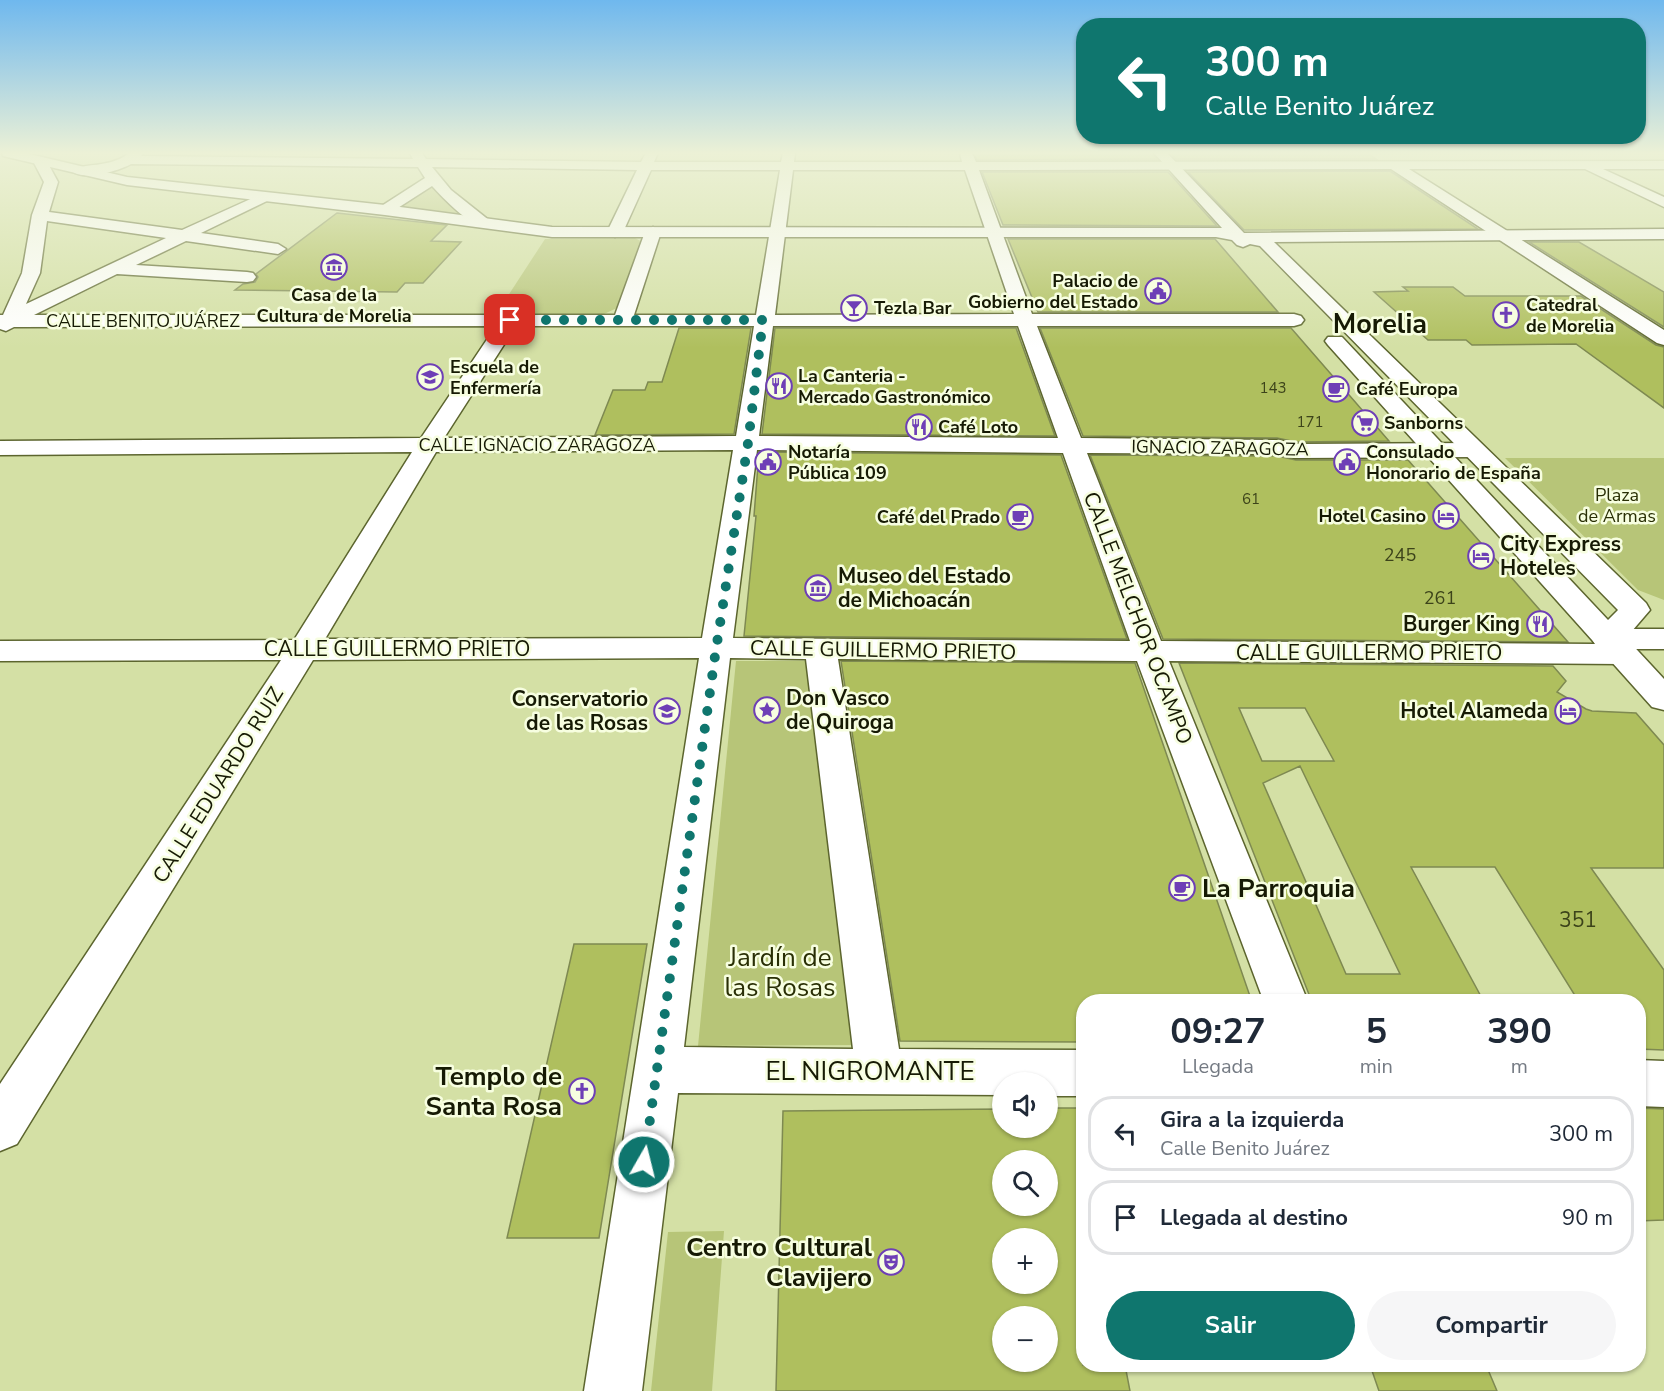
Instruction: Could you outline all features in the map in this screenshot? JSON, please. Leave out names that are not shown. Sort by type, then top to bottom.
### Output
[{"type":"street","points":[[5,322],[31,273],[40,218]]},
{"type":"street","points":[[61,218],[278,249]]},
{"type":"street","points":[[5,322],[221,218]]},
{"type":"street","points":[[442,218],[552,231],[1216,232],[1266,243],[1635,610],[1615,646]]},
{"type":"street","points":[[476,218],[485,224]]},
{"type":"street","points":[[615,232],[622,218]]},
{"type":"street","points":[[613,1391],[778,218]]},
{"type":"street","name":"CALLE MELCHOR OCAMPO","points":[[988,218],[1150,652],[1284,994]]},
{"type":"street","points":[[1220,218],[1664,699]]},
{"type":"street","points":[[1476,218],[1664,339]]},
{"type":"street","points":[[623,320],[653,232]]},
{"type":"street","points":[[1238,237],[1664,234]]},
{"type":"street","points":[[114,269],[247,277]]},
{"type":"street","points":[[1632,319],[1664,319]]},
{"type":"street","name":"CALLE EDUARDO RUIZ","points":[[7,1106],[304,649],[428,446],[510,320]]},
{"type":"street","name":"CALLE BENITO JUÁREZ","points":[[5,322],[1294,320]]},
{"type":"street","name":"CALLE IGNACIO ZARAGOZA","points":[[0,448],[748,443],[1074,446]]},
{"type":"street","name":"IGNACIO ZARAGOZA","points":[[1074,446],[1474,450]]},
{"type":"street","name":"CALLE GUILLERMO PRIETO","points":[[0,651],[716,648],[1150,652],[1615,646],[1664,639]]},
{"type":"street","points":[[821,650],[879,1071]]},
{"type":"street","name":"EL NIGROMANTE","points":[[657,1070],[1076,1072]]},
{"type":"street","points":[[1646,1083],[1664,1084]]},
{"type":"green space","points":[[635,238],[644,243],[619,307],[604,314],[496,314],[545,239]]},
{"type":"green space","name":"Plaza de Armas","points":[[1505,458],[1664,458],[1664,600],[1638,590]]},
{"type":"green space","name":"Jardín de las Rosas","points":[[736,661],[816,661],[863,1045],[698,1046]]},
{"type":"green space","points":[[724,1231],[712,1391],[651,1391],[668,1232]]},
{"type":"building","points":[[330,218],[382,218],[447,225],[431,241],[461,242],[423,283],[405,283],[397,292],[235,290],[243,284],[255,282],[258,277],[256,274]]},
{"type":"building","points":[[1000,218],[1210,218],[1217,226],[1003,225]]},
{"type":"building","points":[[1232,218],[1461,218],[1478,229],[1244,230]]},
{"type":"building","points":[[1008,239],[1215,239],[1278,312],[1038,312]]},
{"type":"building","points":[[1529,242],[1579,242],[1664,292],[1664,327]]},
{"type":"building","name":"Catedral de Morelia","points":[[1403,287],[1453,287],[1465,296],[1581,296],[1656,345],[1664,347],[1664,408],[1576,344],[1472,345],[1466,340],[1428,340],[1374,292],[1408,291]]},
{"type":"building","points":[[679,328],[751,328],[734,434],[595,435],[613,390],[645,390],[648,382],[662,382]]},
{"type":"building","points":[[775,328],[1016,328],[1055,436],[762,434]]},
{"type":"building","points":[[1040,328],[1291,328],[1389,441],[1296,442],[1277,438],[1083,436]]},
{"type":"building","points":[[759,452],[1061,455],[1127,639],[744,636],[756,516],[754,516]]},
{"type":"building","points":[[1090,455],[1277,456],[1296,460],[1408,460],[1568,642],[1163,639]]},
{"type":"building","points":[[841,661],[1135,663],[1249,994],[1076,994],[1076,1042],[900,1041]]},
{"type":"building","points":[[1179,663],[1553,666],[1566,681],[1557,692],[1586,709],[1636,713],[1664,745],[1664,868],[1591,868],[1664,970],[1664,1050],[1646,1049],[1646,994],[1574,994],[1495,867],[1411,867],[1480,994],[1309,994]],"holes":[[[1239,708],[1305,708],[1334,761],[1262,761]],[[1300,766],[1400,974],[1346,974],[1263,783]]]},
{"type":"building","name":"Templo de Santa Rosa","points":[[574,944],[647,944],[599,1238],[507,1238]]},
{"type":"building","name":"Centro Cultural Clavijero","points":[[1058,1108],[1076,1108],[1076,1372],[1126,1372],[1130,1391],[776,1391],[783,1111],[992,1109],[992,1138],[1058,1138]]},
{"type":"building","points":[[1646,1108],[1664,1109],[1664,1220],[1646,1221]]},
{"type":"building","points":[[1372,1372],[1489,1372],[1497,1391],[1379,1391]]},
{"type":"place","name":"Casa de la Cultura de Morelia","points":[[334,267]]},
{"type":"place","name":"Palacio de Gobierno del Estado","points":[[1158,291]]},
{"type":"place","name":"Tezla Bar","points":[[854,308]]},
{"type":"place","name":"Catedral de Morelia","points":[[1506,315]]},
{"type":"place","name":"Escuela de Enfermería","points":[[430,377]]},
{"type":"place","name":"La Canteria - Mercado Gastronómico","points":[[779,386]]},
{"type":"place","name":"Café Europa","points":[[1336,389]]},
{"type":"place","name":"Sanborns","points":[[1365,423]]},
{"type":"place","name":"Café Loto","points":[[919,427]]},
{"type":"place","name":"Notaría Pública 109","points":[[768,462]]},
{"type":"place","name":"Consulado Honorario de España","points":[[1347,462]]},
{"type":"place","name":"Hotel Casino","points":[[1446,516]]},
{"type":"place","name":"Café del Prado","points":[[1020,517]]},
{"type":"place","name":"City Express Hoteles","points":[[1481,556]]},
{"type":"place","name":"Museo del Estado de Michoacán","points":[[818,588]]},
{"type":"place","name":"Burger King","points":[[1540,624]]},
{"type":"place","name":"Don Vasco de Quiroga","points":[[767,710]]},
{"type":"place","name":"Conservatorio de las Rosas","points":[[667,711]]},
{"type":"place","name":"Hotel Alameda","points":[[1568,711]]},
{"type":"place","name":"La Parroquia","points":[[1182,888]]},
{"type":"place","name":"Templo de Santa Rosa","points":[[582,1091]]},
{"type":"place","name":"Centro Cultural Clavijero","points":[[891,1262]]},
{"type":"district","name":"Morelia","points":[[1380,324]]},
{"type":"route","points":[[510,320],[763,320],[748,443],[715,656],[644,1162]]}]
